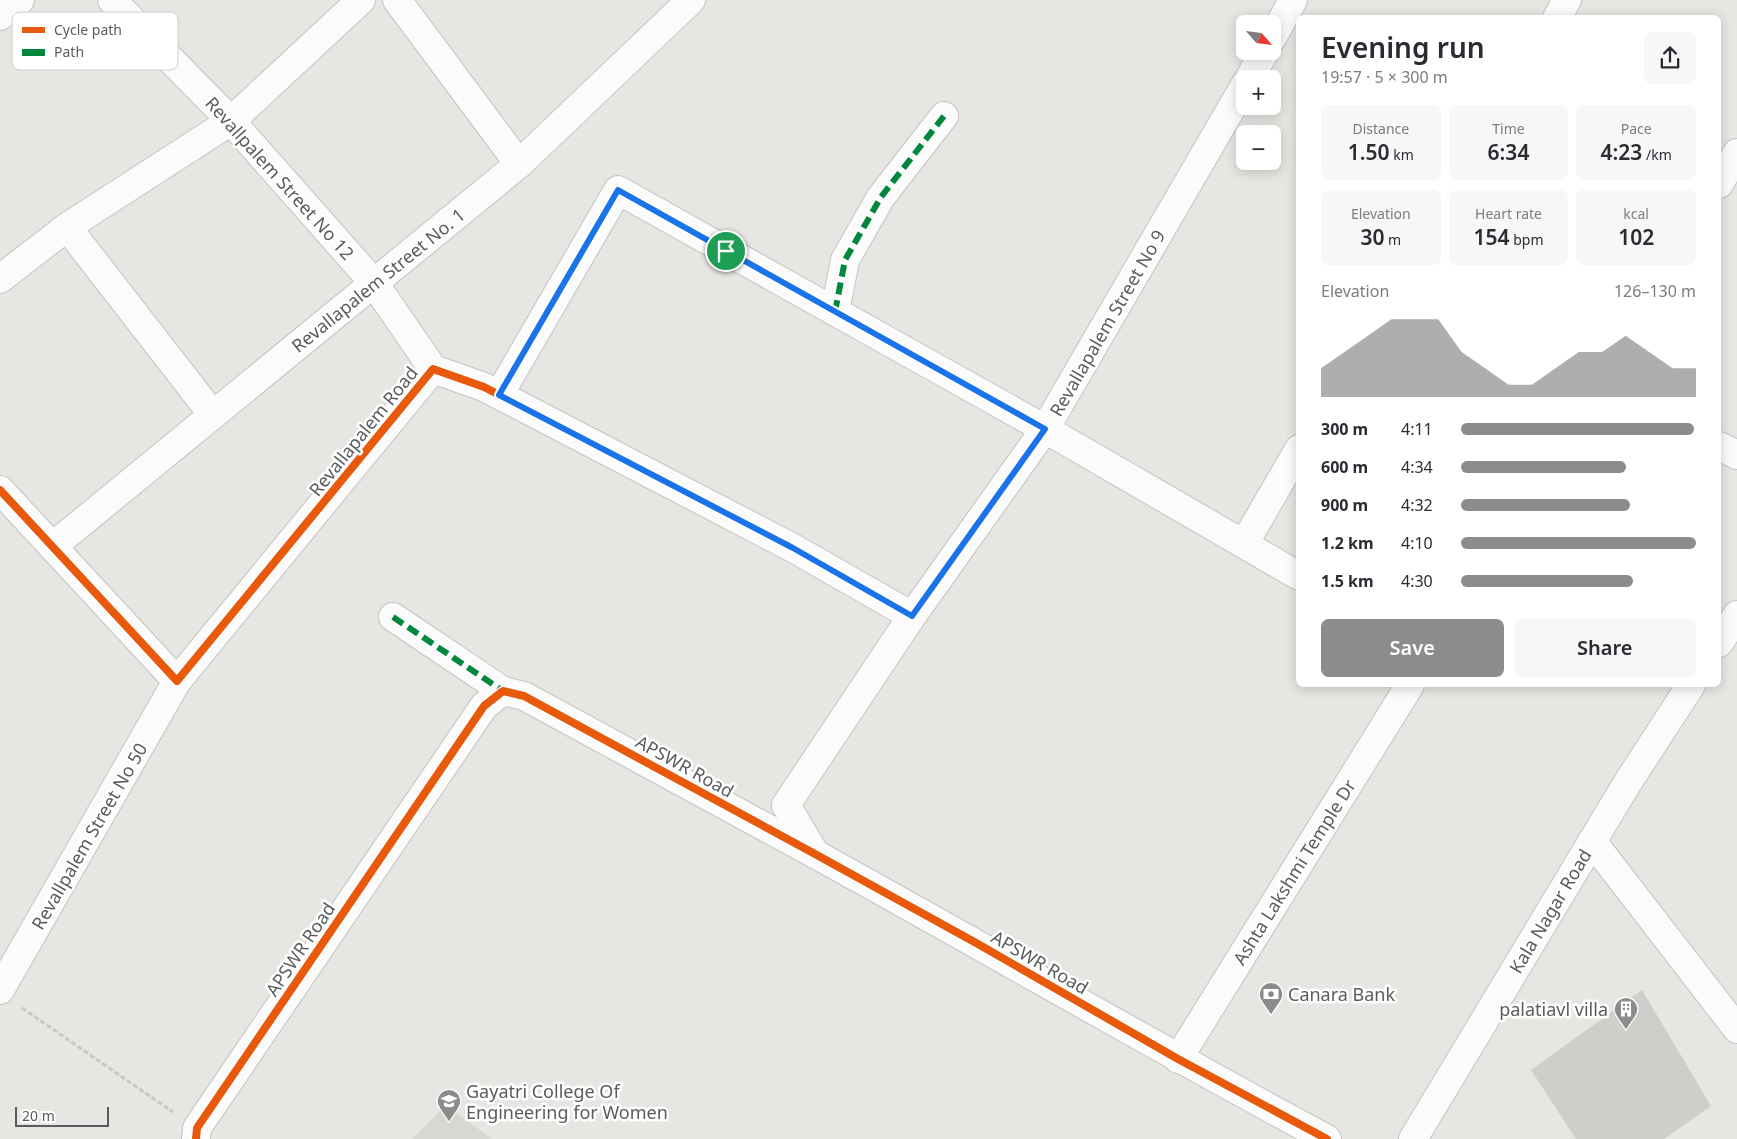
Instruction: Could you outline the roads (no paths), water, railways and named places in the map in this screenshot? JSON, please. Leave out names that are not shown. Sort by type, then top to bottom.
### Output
[{"type":"street","points":[[0,16],[20,0]]},
{"type":"street","name":"Revallpalem Street No 12","points":[[112,0],[124,12]]},
{"type":"street","points":[[0,279],[67,226],[231,121],[361,0]]},
{"type":"street","points":[[397,0],[520,164]]},
{"type":"street","name":"Revallapalem Street No. 1","points":[[53,546],[520,164],[691,0]]},
{"type":"street","points":[[1559,15],[1568,0]]},
{"type":"street","points":[[1281,22],[1291,4]]},
{"type":"street","name":"Revallpalem Street No 12","points":[[178,67],[231,121],[374,283],[433,369]]},
{"type":"street","name":"Revallapalem Street No 9","points":[[814,854],[786,805],[912,616],[1045,429],[1236,100]]},
{"type":"street","points":[[835,312],[845,260],[881,197],[944,116]]},
{"type":"street","points":[[1721,181],[1737,153]]},
{"type":"street","points":[[499,395],[618,190],[1045,429],[1296,574]]},
{"type":"street","points":[[67,226],[213,415]]},
{"type":"street","name":"Revallapalem Road","points":[[177,681],[433,369],[484,387],[793,548],[912,616]]},
{"type":"street","points":[[1721,447],[1737,455]]},
{"type":"street","points":[[1244,544],[1296,454]]},
{"type":"street","points":[[0,490],[177,681]]},
{"type":"street","points":[[1721,640],[1737,615]]},
{"type":"street","points":[[393,617],[503,691]]},
{"type":"street","name":"Revallpalem Street No 50","points":[[8,997],[177,681]]},
{"type":"street","name":"Ashta Lakshmi Temple Dr","points":[[1178,1059],[1409,687]]},
{"type":"street","name":"Kala Nagar Road","points":[[1413,1139],[1592,841],[1691,687]]},
{"type":"street","name":"APSWR Road","points":[[196,1134],[484,706],[503,691],[524,696],[978,944],[1178,1059],[1327,1139]]},
{"type":"street","points":[[1592,841],[1737,1029]]},
{"type":"place","name":"Canara Bank","points":[[1271,1015]]},
{"type":"place","name":"palatiavl villa","points":[[1626,1030]]},
{"type":"place","name":"Gayatri College Of Engineering for Women","points":[[449,1122]]}]
